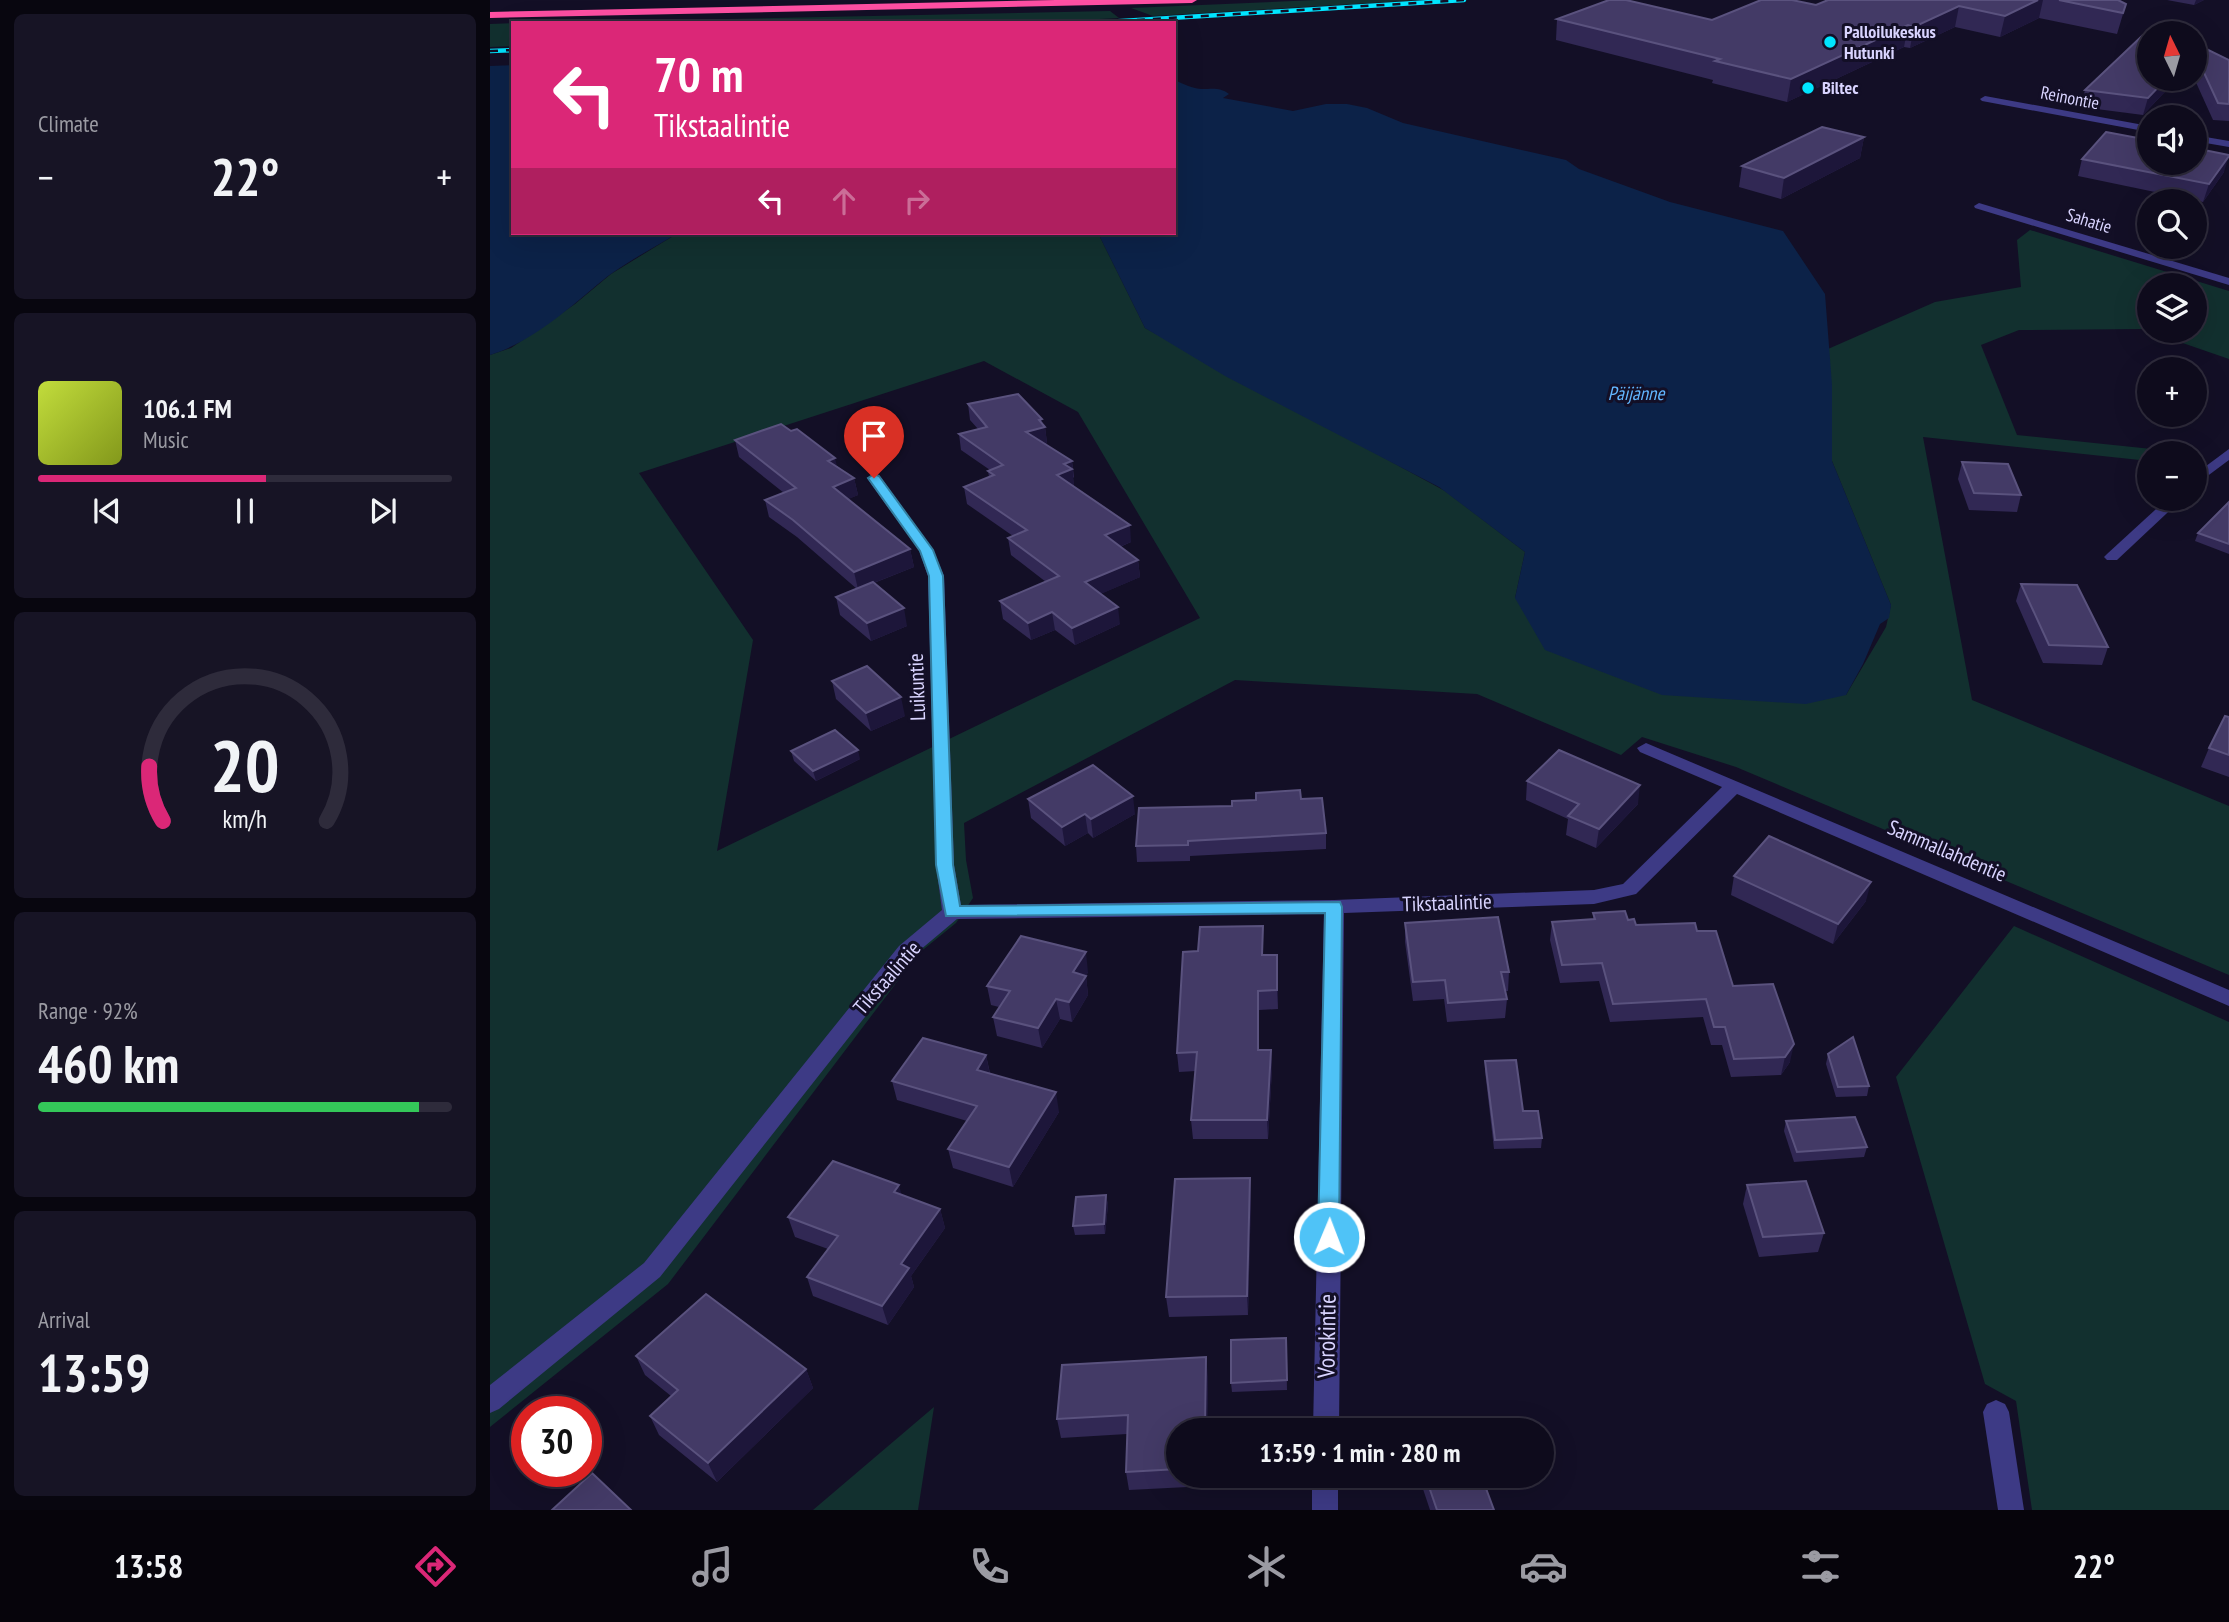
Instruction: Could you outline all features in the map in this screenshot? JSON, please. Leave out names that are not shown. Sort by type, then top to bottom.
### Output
[{"type":"highway","points":[[490,6],[772,0]]},
{"type":"highway","points":[[490,15],[1192,0]]},
{"type":"street","name":"Reinontie","points":[[1985,99],[2137,127]]},
{"type":"street","points":[[2207,140],[2229,144]]},
{"type":"street","name":"Sahatie","points":[[1979,206],[2229,282]]},
{"type":"street","points":[[2207,471],[2229,453]]},
{"type":"street","name":"Luikuntie","points":[[874,478],[926,550],[936,576],[945,865],[952,912]]},
{"type":"street","points":[[2112,557],[2162,511]]},
{"type":"street","name":"Sammallahdentie","points":[[1646,748],[2229,998]]},
{"type":"street","name":"Tikstaalintie","points":[[490,1401],[652,1270],[906,951],[952,912],[1334,907],[1594,897],[1629,889],[1735,785]]},
{"type":"street","name":"Vorokintie","points":[[1326,1418],[1334,907]]},
{"type":"street","points":[[1996,1412],[2011,1510]]},
{"type":"street","points":[[1325,1488],[1325,1510]]},
{"type":"green space","points":[[1316,0],[1422,0],[1153,16],[1131,8]]},
{"type":"green space","points":[[1110,11],[1119,18],[1061,21],[626,21]]},
{"type":"green space","points":[[511,23],[511,46],[490,47],[490,24]]},
{"type":"green space","points":[[2030,230],[2170,273],[2137,273],[2137,329],[2019,330],[1981,345],[2017,435],[2137,447],[2137,460],[1923,437],[1972,700],[2229,806],[2229,975],[1736,767],[1642,737],[1621,755],[1477,694],[1235,680],[964,823],[966,860],[973,898],[956,923],[919,953],[668,1284],[529,1396],[511,1396],[511,1410],[490,1427],[490,355],[511,348],[575,304],[611,274],[675,235],[1099,235],[1145,328],[1445,491],[1525,552],[1515,598],[1846,695],[1886,627],[1891,605],[1832,461],[1828,349],[1935,302],[2021,287],[2017,240]],"holes":[[[984,361],[1078,412],[1200,618],[717,851],[753,640],[639,473]]]},
{"type":"green space","points":[[2207,284],[2229,291],[2229,359],[2183,343],[2207,343]]},
{"type":"green space","points":[[2014,926],[2229,1022],[2229,1510],[2032,1510],[2016,1401],[1985,1384],[1896,1077]]},
{"type":"green space","points":[[934,1407],[918,1510],[813,1510]]},
{"type":"water","points":[[511,65],[511,235],[675,235],[608,276],[538,331],[507,349],[490,355],[490,66]]},
{"type":"water","name":"Päijänne","points":[[1176,81],[1195,88],[1219,89],[1229,94],[1223,98],[1293,111],[1326,104],[1367,108],[1403,123],[1566,160],[1579,169],[1670,202],[1783,231],[1825,294],[1832,385],[1832,461],[1891,605],[1889,618],[1880,624],[1846,695],[1806,704],[1662,695],[1545,650],[1515,598],[1525,552],[1439,487],[1225,376],[1145,328],[1099,235],[1176,235]]},
{"type":"building","points":[[1609,0],[1626,0],[1712,20],[1761,0],[1792,0],[1816,5],[1828,0],[2038,0],[2005,16],[1959,6],[1914,27],[1908,25],[1791,79],[1557,19]]},
{"type":"building","points":[[2059,0],[2118,0],[2126,4],[2123,13]]},
{"type":"building","points":[[2137,41],[2137,91],[2155,91],[2148,98],[2085,90]]},
{"type":"building","points":[[2207,49],[2229,60],[2229,104],[2218,103],[2207,79]]},
{"type":"building","points":[[1822,127],[1864,137],[1784,178],[1742,166]]},
{"type":"building","points":[[2106,132],[2137,138],[2137,170],[2082,159]]},
{"type":"building","points":[[2207,151],[2229,155],[2209,184],[2163,175],[2207,175]]},
{"type":"building","points":[[1018,394],[1042,419],[1039,420],[1045,427],[1026,432],[1072,461],[1064,464],[1072,469],[1057,475],[1130,525],[1105,535],[1138,560],[1085,582],[1118,607],[1072,628],[1052,612],[1028,623],[1000,601],[1059,576],[1008,538],[1027,530],[964,487],[994,475],[988,471],[1003,465],[959,434],[987,427],[968,404]]},
{"type":"building","points":[[781,424],[791,431],[797,429],[835,458],[828,461],[854,478],[833,487],[910,549],[854,572],[765,500],[796,488],[735,440]]},
{"type":"building","points":[[1962,462],[2008,464],[2021,495],[1974,493]]},
{"type":"building","points":[[2229,502],[2229,544],[2198,533]]},
{"type":"building","points":[[873,582],[904,608],[867,623],[836,597]]},
{"type":"building","points":[[2021,584],[2077,585],[2108,647],[2049,645]]},
{"type":"building","points":[[867,666],[901,697],[866,713],[832,681]]},
{"type":"building","points":[[2225,716],[2229,717],[2229,755],[2209,748]]},
{"type":"building","points":[[835,730],[858,750],[813,771],[791,751]]},
{"type":"building","points":[[1559,750],[1640,785],[1599,829],[1568,816],[1579,804],[1527,781]]},
{"type":"building","points":[[1093,765],[1133,796],[1091,819],[1085,814],[1062,827],[1028,799]]},
{"type":"building","points":[[1300,790],[1301,799],[1322,798],[1326,833],[1188,841],[1188,845],[1136,846],[1139,808],[1232,806],[1232,801],[1256,800],[1256,793]]},
{"type":"building","points":[[1769,836],[1871,882],[1838,924],[1734,876]]},
{"type":"building","points":[[1625,911],[1628,920],[1634,919],[1636,925],[1695,923],[1697,931],[1716,931],[1733,986],[1773,984],[1794,1044],[1785,1057],[1734,1059],[1725,1027],[1714,1027],[1706,999],[1613,1004],[1602,963],[1562,965],[1552,922],[1595,919],[1593,913]]},
{"type":"building","points":[[1498,917],[1509,972],[1501,972],[1507,999],[1448,1003],[1445,980],[1413,982],[1405,923]]},
{"type":"building","points":[[1263,926],[1262,955],[1277,955],[1277,990],[1258,991],[1258,1050],[1271,1050],[1267,1120],[1191,1120],[1197,1052],[1177,1053],[1183,952],[1198,951],[1200,927]]},
{"type":"building","points":[[1021,936],[1086,952],[1073,972],[1086,976],[1069,1002],[1056,999],[1038,1028],[993,1017],[1010,991],[987,986]]},
{"type":"building","points":[[1853,1037],[1869,1086],[1838,1087],[1828,1054]]},
{"type":"building","points":[[923,1038],[986,1055],[977,1070],[1056,1092],[1009,1167],[948,1149],[977,1106],[892,1081]]},
{"type":"building","points":[[1516,1060],[1523,1111],[1538,1111],[1542,1138],[1495,1140],[1485,1061]]},
{"type":"building","points":[[1855,1117],[1867,1147],[1797,1152],[1786,1121]]},
{"type":"building","points":[[833,1161],[899,1185],[894,1192],[940,1209],[901,1264],[909,1268],[882,1306],[807,1277],[838,1236],[788,1217]]},
{"type":"building","points":[[1250,1178],[1247,1296],[1166,1297],[1175,1179]]},
{"type":"building","points":[[1806,1181],[1824,1233],[1763,1237],[1747,1185]]},
{"type":"building","points":[[1106,1195],[1104,1224],[1073,1226],[1076,1197]]},
{"type":"building","points":[[706,1294],[806,1369],[708,1463],[650,1416],[678,1390],[636,1356]]},
{"type":"building","points":[[1286,1338],[1287,1380],[1231,1383],[1231,1340]]},
{"type":"building","points":[[1206,1357],[1205,1418],[1166,1418],[1166,1470],[1126,1472],[1128,1415],[1057,1419],[1062,1365]]},
{"type":"building","points":[[602,1482],[631,1510],[552,1510],[577,1487],[602,1487]]},
{"type":"building","points":[[1429,1488],[1486,1488],[1494,1510],[1437,1510]]},
{"type":"railway","points":[[1122,21],[1464,0]]},
{"type":"railway","points":[[490,51],[511,50]]},
{"type":"place","name":"Palloilukeskus Hutunki","points":[[1830,42]]},
{"type":"place","name":"Biltec","points":[[1808,88]]},
{"type":"route","points":[[874,478],[926,550],[936,576],[945,865],[952,912],[1334,907],[1329,1237]]}]
